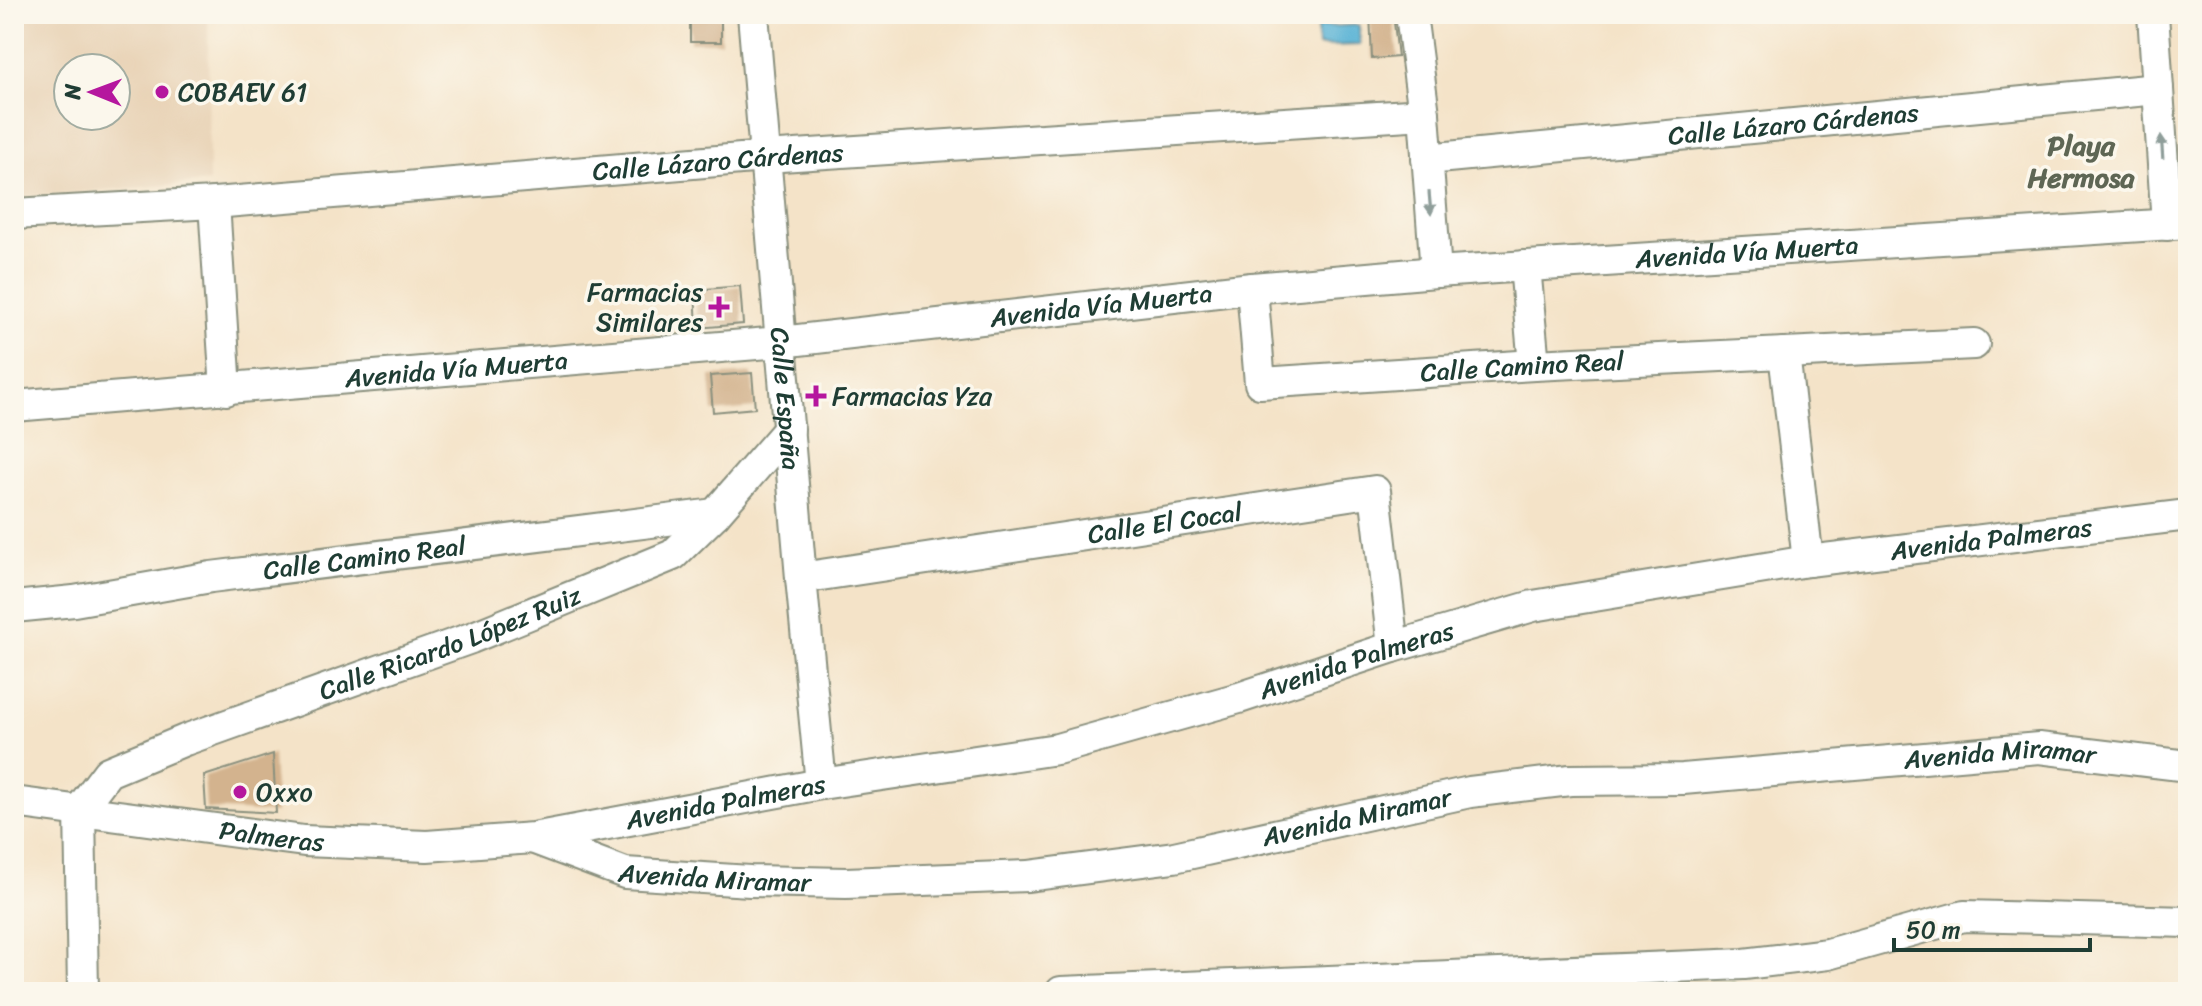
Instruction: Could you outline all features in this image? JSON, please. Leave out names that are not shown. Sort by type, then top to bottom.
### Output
[{"type":"street","name":"Calle España","points":[[753,14],[821,784]]},
{"type":"street","points":[[1411,14],[1424,114],[1436,272]]},
{"type":"street","points":[[2153,14],[2158,89],[2178,224]]},
{"type":"street","name":"Calle Lázaro Cárdenas","points":[[1427,159],[2158,89]]},
{"type":"street","name":"Calle Lázaro Cárdenas","points":[[14,214],[214,203],[765,157],[1424,114]]},
{"type":"street","points":[[214,203],[226,390]]},
{"type":"street","name":"Avenida Vía Muerta","points":[[14,406],[781,342],[1252,288],[1436,272],[2178,224]]},
{"type":"street","points":[[1525,266],[1534,365]]},
{"type":"street","name":"Calle Camino Real","points":[[1252,288],[1260,383],[1534,365],[1974,344]]},
{"type":"street","points":[[1784,353],[1808,561]]},
{"type":"street","name":"Calle Ricardo López Ruiz","points":[[80,809],[108,772],[185,740],[471,638],[673,555],[715,514],[789,429]]},
{"type":"street","name":"Calle El Cocal","points":[[801,578],[1375,491],[1393,647]]},
{"type":"street","name":"Calle Camino Real","points":[[14,607],[74,601],[211,577],[715,514]]},
{"type":"street","name":"Avenida Palmeras","points":[[533,838],[821,784],[1057,749],[1239,698],[1393,647],[1533,606],[1808,561],[2188,515]]},
{"type":"street","name":"Avenida Miramar","points":[[533,838],[625,873],[846,883],[1028,876],[1174,857],[1470,792],[1570,780],[1683,779],[2039,748],[2188,766]]},
{"type":"street","name":"Palmeras","points":[[14,802],[304,841],[427,846],[533,838]]},
{"type":"street","points":[[80,809],[83,992]]},
{"type":"street","points":[[1061,992],[1745,978],[1964,916],[2188,922]]},
{"type":"shaded area","name":"COBAEV 61","points":[[14,14],[208,14],[209,182],[14,197]]},
{"type":"green space","points":[[1734,982],[1735,992],[1464,992]]},
{"type":"water","points":[[1359,25],[1360,45],[1318,46],[1317,27]]},
{"type":"building","points":[[1370,14],[1393,14],[1398,57],[1372,59]]},
{"type":"building","points":[[690,16],[721,17],[721,42],[690,42]]},
{"type":"building","name":"Farmacias Similares","points":[[740,286],[743,324],[697,328],[695,290]]},
{"type":"building","points":[[752,373],[755,408],[713,412],[710,376]]},
{"type":"building","name":"Oxxo","points":[[273,754],[276,813],[206,809],[204,776]]},
{"type":"place","name":"COBAEV 61","points":[[162,92]]},
{"type":"place","name":"Farmacias Similares","points":[[719,307]]},
{"type":"place","name":"Farmacias Yza","points":[[816,396]]},
{"type":"place","name":"Oxxo","points":[[240,792]]},
{"type":"district","name":"Playa Hermosa","points":[[2081,161]]}]
